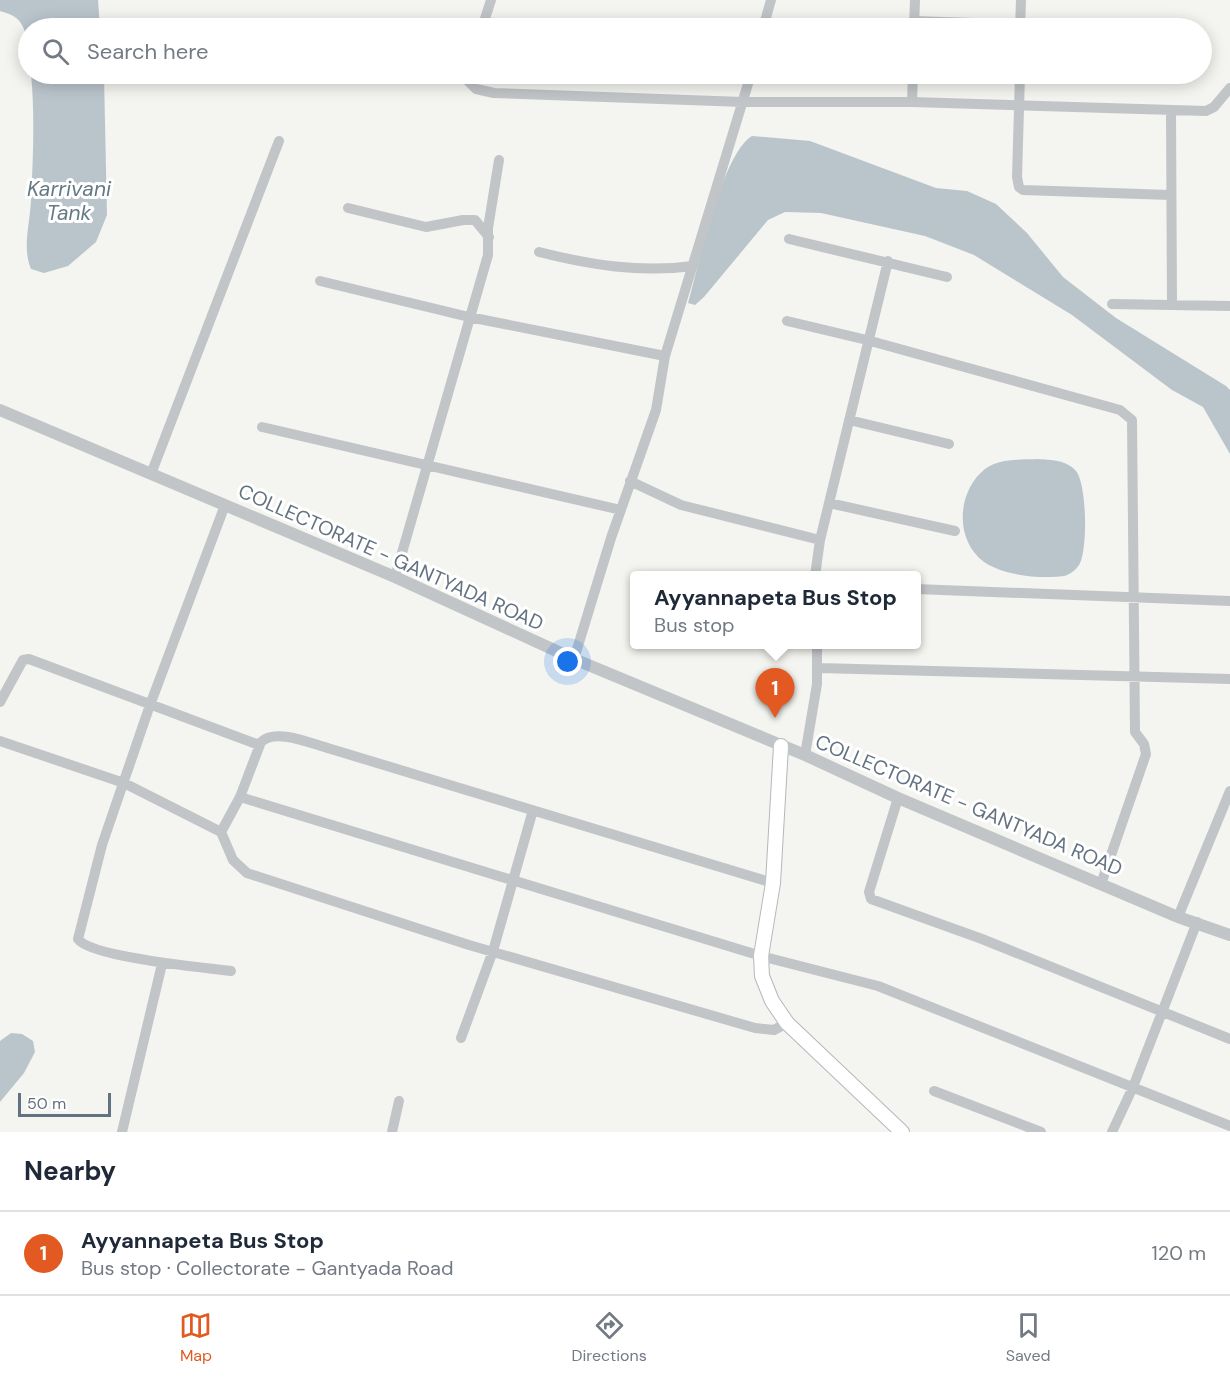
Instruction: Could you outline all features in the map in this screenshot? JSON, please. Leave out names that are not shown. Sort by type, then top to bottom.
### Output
[{"type":"main road","points":[[781,746],[773,883],[761,956],[766,989],[787,1023],[902,1132]]},
{"type":"street","points":[[485,18],[491,0]]},
{"type":"street","points":[[766,18],[771,0]]},
{"type":"street","points":[[914,18],[915,0]]},
{"type":"street","points":[[1021,0],[1021,18]]},
{"type":"street","points":[[471,84],[476,89],[494,93],[743,102],[912,102],[1209,111],[1230,88]]},
{"type":"street","points":[[574,659],[630,481],[656,410],[665,356],[748,84]]},
{"type":"street","points":[[912,102],[913,84]]},
{"type":"street","points":[[1020,84],[1017,177],[1019,187],[1023,190],[1170,195]]},
{"type":"street","points":[[1171,110],[1172,306]]},
{"type":"street","points":[[151,474],[279,141]]},
{"type":"street","points":[[395,578],[425,466],[488,255],[492,194],[499,160]]},
{"type":"street","points":[[348,208],[426,227],[463,220],[476,220],[489,237]]},
{"type":"street","points":[[789,239],[947,277]]},
{"type":"street","points":[[539,252],[613,267],[660,270],[693,266]]},
{"type":"street","points":[[816,571],[820,540],[888,261]]},
{"type":"street","points":[[320,281],[469,317],[665,356]]},
{"type":"street","points":[[1112,304],[1230,306]]},
{"type":"street","points":[[787,321],[867,340],[1120,410],[1129,416],[1133,424],[1135,732],[1144,744],[1146,754],[1101,884]]},
{"type":"street","name":"COLLECTORATE - GANTYADA ROAD","points":[[0,410],[395,578],[574,659],[805,755],[898,798],[1178,917],[1230,935]]},
{"type":"street","points":[[849,420],[949,444]]},
{"type":"street","points":[[262,427],[621,510]]},
{"type":"street","points":[[630,481],[681,505],[820,540]]},
{"type":"street","points":[[829,503],[955,531]]},
{"type":"street","points":[[225,505],[150,705],[102,845],[78,939],[83,944],[102,950],[162,964],[231,971]]},
{"type":"street","points":[[921,589],[1230,601]]},
{"type":"street","points":[[805,755],[819,668],[818,649]]},
{"type":"street","points":[[0,702],[5,680],[22,660],[29,659],[259,745]]},
{"type":"street","points":[[819,668],[1230,679]]},
{"type":"street","points":[[221,832],[240,797],[259,745],[263,739],[281,736],[773,883]]},
{"type":"street","points":[[0,741],[124,783],[221,832],[233,860],[247,873],[493,951],[755,1028],[774,1030],[787,1023]]},
{"type":"street","points":[[1178,917],[1226,815],[1230,791]]},
{"type":"street","points":[[240,797],[761,956],[878,986],[1230,1126]]},
{"type":"street","points":[[898,798],[868,892],[871,899],[982,939],[1230,1039]]},
{"type":"street","points":[[461,1038],[493,951],[533,810]]},
{"type":"street","points":[[1112,1132],[1133,1087],[1197,922]]},
{"type":"street","points":[[122,1132],[162,964]]},
{"type":"street","points":[[934,1091],[1041,1132]]},
{"type":"street","points":[[392,1132],[399,1101]]},
{"type":"water","points":[[0,0],[98,0],[99,18],[18,18],[18,20],[0,11]]},
{"type":"water","name":"Karrivani Tank","points":[[32,84],[104,84],[107,215],[96,242],[68,266],[44,273],[31,269],[27,253],[33,153]]},
{"type":"water","points":[[752,136],[810,141],[936,188],[967,191],[996,204],[1027,233],[1063,277],[1116,318],[1230,390],[1230,454],[1203,407],[1172,390],[1072,315],[974,255],[925,236],[821,213],[785,212],[768,220],[704,297],[695,305],[688,303],[721,187],[741,147]]},
{"type":"water","points":[[1038,459],[1058,461],[1068,465],[1076,471],[1080,478],[1085,518],[1084,547],[1079,565],[1064,576],[1023,575],[992,567],[974,553],[964,529],[964,502],[976,478],[985,469],[1003,461]]},
{"type":"water","points":[[11,1033],[22,1034],[33,1041],[35,1052],[24,1073],[0,1102],[0,1041]]},
{"type":"place","name":"Ayyannapeta Bus Stop","points":[[775,718]]}]
